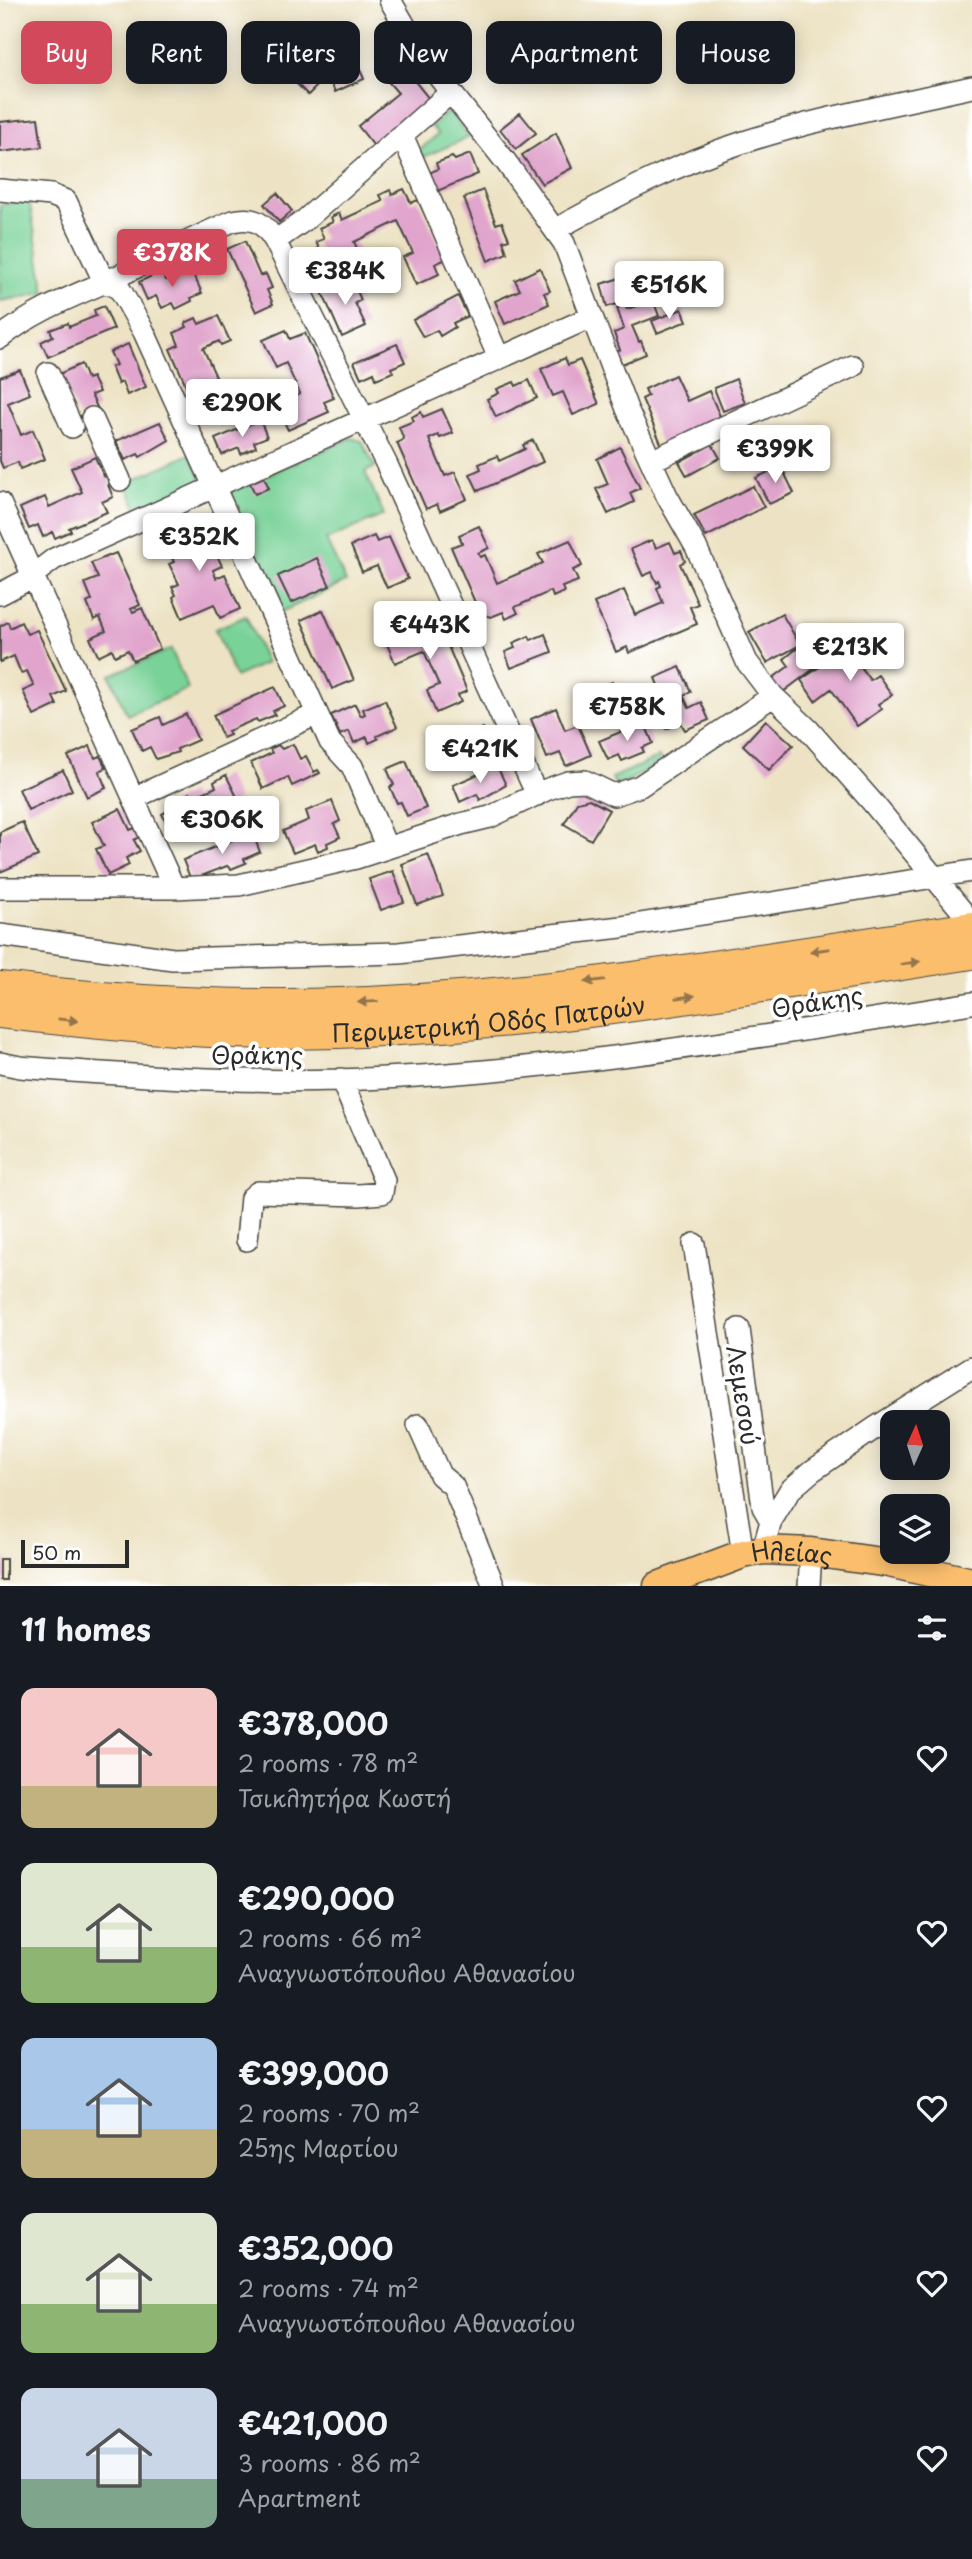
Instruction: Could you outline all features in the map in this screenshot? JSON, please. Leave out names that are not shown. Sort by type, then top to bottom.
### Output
[{"type":"highway","name":"Περιμετρική Οδός Πατρών","points":[[0,988],[202,1004],[286,1005],[443,997],[699,968],[969,933]]},
{"type":"highway","name":"Περιμετρική Οδός Πατρών","points":[[0,1012],[124,1026],[201,1031],[285,1033],[366,1030],[574,1012],[702,995],[969,933]]},
{"type":"main road","name":"Ηλείας","points":[[658,1586],[753,1552],[811,1552],[889,1563],[969,1583]]},
{"type":"street","points":[[390,0],[423,57],[556,229],[571,260],[612,375],[667,496],[696,547],[747,662],[773,696],[808,729],[934,878],[969,933]]},
{"type":"street","points":[[556,229],[629,189],[741,143],[788,129],[972,87]]},
{"type":"street","points":[[275,241],[305,220],[450,93]]},
{"type":"street","points":[[402,135],[499,358]]},
{"type":"street","points":[[0,190],[51,195],[66,201],[97,269],[121,291],[144,332],[332,746],[352,766],[387,848]]},
{"type":"street","points":[[0,338],[44,308],[233,221],[252,219],[268,228],[365,419],[537,795]]},
{"type":"street","points":[[0,594],[54,559],[592,317]]},
{"type":"street","points":[[651,461],[853,366]]},
{"type":"street","points":[[48,373],[72,427]]},
{"type":"street","points":[[92,418],[120,480]]},
{"type":"street","points":[[0,503],[174,888]]},
{"type":"street","points":[[0,888],[174,888],[239,885],[341,862],[490,817],[558,785],[577,781],[592,783],[614,794],[631,790],[773,696]]},
{"type":"street","points":[[134,797],[317,714]]},
{"type":"street","points":[[0,935],[173,959],[399,953],[621,927],[972,871]]},
{"type":"street","name":"Θράκης","points":[[0,1063],[20,1067],[203,1080],[341,1079],[533,1066],[783,1033],[972,1003]]},
{"type":"street","points":[[247,1240],[251,1198],[258,1192],[382,1194],[384,1180],[341,1079]]},
{"type":"street","name":"Λεμεσού","points":[[694,1244],[753,1552]]},
{"type":"street","points":[[740,1329],[763,1507],[771,1521]]},
{"type":"street","points":[[753,1552],[778,1506],[790,1490],[812,1471],[972,1367]]},
{"type":"street","points":[[418,1425],[440,1475],[453,1486],[494,1586]]},
{"type":"street","points":[[809,1586],[811,1552]]},
{"type":"green space","points":[[449,111],[469,137],[417,160],[415,154],[438,134],[431,126]]},
{"type":"green space","points":[[29,199],[45,293],[0,301],[0,205]]},
{"type":"green space","points":[[351,438],[362,441],[375,467],[365,472],[384,515],[326,540],[346,582],[281,612],[228,492]]},
{"type":"green space","points":[[190,454],[202,479],[137,509],[126,483]]},
{"type":"green space","points":[[246,616],[266,663],[235,677],[215,629]]},
{"type":"green space","points":[[171,649],[188,689],[127,715],[110,675]]},
{"type":"green space","points":[[659,757],[661,761],[622,785],[615,784],[612,778]]},
{"type":"building","points":[[297,84],[319,84],[308,95]]},
{"type":"building","points":[[331,84],[353,84],[335,92]]},
{"type":"building","points":[[390,84],[417,84],[430,100],[374,146],[358,126],[398,93]]},
{"type":"building","points":[[520,113],[536,133],[516,149],[500,129]]},
{"type":"building","points":[[38,118],[42,147],[0,152],[0,122]]},
{"type":"building","points":[[556,133],[572,168],[542,184],[522,155]]},
{"type":"building","points":[[470,154],[478,174],[435,192],[427,174],[438,169],[436,163]]},
{"type":"building","points":[[404,189],[411,203],[418,200],[446,259],[435,264],[439,274],[416,285],[403,257],[413,253],[398,221],[354,242],[359,252],[328,267],[316,242],[324,239],[319,228],[333,222],[331,217],[339,213],[342,220],[383,201],[380,195],[390,190],[392,194]]},
{"type":"building","points":[[483,190],[496,224],[502,222],[509,239],[503,241],[507,253],[488,261],[464,198]]},
{"type":"building","points":[[277,193],[292,211],[279,222],[264,204]]},
{"type":"building","points":[[245,241],[260,276],[266,274],[272,288],[267,290],[273,304],[256,312],[227,249]]},
{"type":"building","points":[[540,268],[550,291],[544,293],[549,304],[505,324],[495,301],[520,290],[515,280]]},
{"type":"building","points":[[191,269],[202,293],[191,298],[192,301],[176,309],[173,303],[162,308],[156,296],[147,300],[139,282],[162,271],[166,280]]},
{"type":"building","points":[[623,277],[630,300],[607,307],[601,284]]},
{"type":"building","points":[[352,279],[361,300],[355,303],[366,326],[342,337],[322,292]]},
{"type":"building","points":[[650,292],[659,316],[632,326],[646,354],[622,364],[616,352],[620,350],[614,333],[624,329],[617,308],[625,305],[627,309],[639,305],[636,296]]},
{"type":"building","points":[[458,296],[468,316],[453,323],[455,327],[440,336],[437,330],[423,337],[413,320]]},
{"type":"building","points":[[104,306],[114,329],[48,357],[41,342],[53,336],[50,330],[68,323],[69,327],[96,316],[94,310]]},
{"type":"building","points":[[682,309],[687,321],[657,333],[652,321]]},
{"type":"building","points":[[218,316],[230,341],[221,345],[219,341],[203,348],[220,386],[230,382],[240,407],[219,416],[216,409],[200,417],[170,349],[179,345],[174,333],[187,327],[185,323],[196,318],[199,324]]},
{"type":"building","points":[[286,330],[290,339],[305,333],[334,398],[324,402],[329,412],[288,430],[276,405],[300,394],[286,363],[276,368],[263,340]]},
{"type":"building","points":[[128,344],[146,387],[127,395],[122,382],[118,384],[111,367],[116,365],[110,352]]},
{"type":"building","points":[[397,344],[405,362],[391,368],[393,372],[376,379],[374,372],[361,378],[354,362]]},
{"type":"building","points":[[565,358],[568,365],[580,360],[599,404],[573,415],[563,392],[553,396],[541,369]]},
{"type":"building","points":[[81,364],[87,379],[92,377],[99,392],[91,395],[98,409],[79,417],[59,374]]},
{"type":"building","points":[[20,370],[30,394],[8,403],[21,435],[33,430],[45,459],[20,469],[18,462],[3,468],[0,461],[0,377]]},
{"type":"building","points":[[675,375],[687,401],[709,391],[723,423],[663,448],[642,399],[648,396],[645,389]]},
{"type":"building","points":[[736,379],[745,403],[723,411],[714,388]]},
{"type":"building","points":[[529,380],[537,398],[496,417],[487,399],[499,393],[497,389],[514,382],[516,386]]},
{"type":"building","points":[[442,409],[453,433],[429,439],[445,476],[455,472],[467,499],[440,511],[437,504],[426,509],[397,443],[404,440],[399,427],[414,421],[412,417],[421,412],[423,417]]},
{"type":"building","points":[[260,420],[267,437],[254,442],[256,447],[241,454],[239,448],[222,455],[215,439]]},
{"type":"building","points":[[160,422],[169,440],[140,457],[138,454],[125,460],[116,441]]},
{"type":"building","points":[[763,432],[772,452],[743,465],[733,445]]},
{"type":"building","points":[[533,440],[543,462],[478,491],[470,474],[481,469],[479,464],[497,456],[499,461],[525,449],[523,445]]},
{"type":"building","points":[[712,444],[720,458],[687,476],[679,462]]},
{"type":"building","points":[[620,447],[640,488],[630,493],[634,502],[608,514],[596,489],[608,484],[597,459]]},
{"type":"building","points":[[95,457],[104,477],[108,475],[112,483],[108,485],[113,497],[102,502],[107,512],[69,528],[71,531],[55,538],[52,532],[43,537],[38,525],[29,529],[20,508],[45,497],[49,507],[82,492],[71,468]]},
{"type":"building","points":[[781,466],[794,493],[769,504],[756,478]]},
{"type":"building","points":[[264,477],[269,488],[255,494],[250,483]]},
{"type":"building","points":[[753,486],[764,507],[706,537],[694,515]]},
{"type":"building","points":[[199,516],[222,566],[213,570],[216,578],[225,574],[240,609],[220,618],[214,604],[182,618],[173,597],[176,595],[172,587],[179,584],[169,564],[174,562],[166,546],[182,539],[176,526]]},
{"type":"building","points":[[479,526],[489,548],[478,553],[480,557],[485,555],[497,583],[543,563],[538,554],[570,540],[582,566],[573,570],[578,581],[562,587],[564,592],[553,597],[551,591],[515,607],[518,613],[506,619],[503,612],[491,617],[480,614],[451,547],[462,543],[459,535]]},
{"type":"building","points":[[374,536],[377,542],[389,537],[408,579],[387,588],[377,566],[362,572],[351,546]]},
{"type":"building","points":[[652,540],[656,548],[670,542],[675,553],[681,551],[685,561],[680,564],[698,604],[690,607],[697,624],[629,653],[627,647],[616,652],[594,603],[624,590],[635,615],[663,603],[657,588],[661,586],[659,581],[657,583],[652,572],[643,576],[631,549]]},
{"type":"building","points":[[116,553],[140,605],[131,609],[133,612],[142,608],[160,649],[133,661],[128,650],[115,656],[112,649],[98,656],[90,638],[106,631],[100,617],[94,620],[87,603],[92,600],[85,583],[98,578],[91,563]]},
{"type":"building","points":[[317,558],[330,586],[291,603],[278,576]]},
{"type":"building","points":[[323,610],[354,680],[332,689],[301,620]]},
{"type":"building","points":[[782,614],[800,645],[767,663],[749,632]]},
{"type":"building","points":[[427,619],[432,631],[440,627],[467,691],[458,695],[461,702],[436,713],[427,690],[439,685],[424,651],[395,663],[384,637],[403,630],[402,625],[410,621],[412,626]]},
{"type":"building","points":[[8,622],[10,628],[21,622],[27,634],[37,630],[66,691],[53,697],[57,705],[34,716],[23,691],[34,686],[27,671],[21,673],[14,656],[0,662],[0,626]]},
{"type":"building","points":[[545,634],[552,652],[511,668],[505,652],[515,648],[513,643],[529,636],[531,640]]},
{"type":"building","points":[[861,638],[875,659],[861,668],[870,680],[878,675],[892,695],[878,704],[882,709],[857,726],[831,689],[815,701],[801,680]]},
{"type":"building","points":[[804,643],[820,664],[779,695],[769,681],[789,666],[784,659]]},
{"type":"building","points":[[680,667],[691,692],[683,695],[689,708],[701,702],[709,720],[685,730],[681,723],[666,729],[656,706],[665,702],[655,678]]},
{"type":"building","points":[[612,682],[614,687],[621,684],[628,702],[589,718],[583,703],[589,700],[587,693]]},
{"type":"building","points":[[275,687],[284,706],[273,711],[275,715],[258,722],[256,719],[228,731],[230,735],[223,738],[213,715]]},
{"type":"building","points":[[385,700],[397,727],[377,736],[378,739],[369,743],[367,737],[354,743],[349,731],[340,735],[331,715],[355,704],[361,716],[365,714],[363,709]]},
{"type":"building","points":[[556,708],[565,730],[578,725],[591,755],[566,766],[560,753],[547,758],[531,719]]},
{"type":"building","points":[[186,714],[198,740],[177,749],[178,752],[156,759],[150,747],[142,751],[132,729],[160,717],[163,725]]},
{"type":"building","points":[[766,720],[793,745],[769,770],[743,745]]},
{"type":"building","points":[[644,722],[653,743],[642,748],[644,752],[622,761],[619,755],[608,760],[599,741]]},
{"type":"building","points":[[483,728],[491,747],[445,766],[437,748],[453,741],[450,735],[464,729],[467,735]]},
{"type":"building","points":[[293,744],[300,759],[306,756],[314,772],[318,770],[320,773],[292,786],[288,777],[263,789],[251,763],[272,753],[270,749],[278,745],[282,749]]},
{"type":"building","points":[[90,746],[95,758],[100,756],[106,768],[99,771],[106,788],[87,797],[68,756]]},
{"type":"building","points":[[406,761],[426,808],[407,816],[390,787],[394,785],[387,769]]},
{"type":"building","points":[[497,766],[506,785],[480,800],[477,794],[460,802],[453,785]]},
{"type":"building","points":[[63,770],[72,790],[28,810],[19,789]]},
{"type":"building","points":[[226,775],[238,799],[234,802],[239,813],[221,822],[216,813],[173,835],[162,814],[176,807],[173,802],[190,793],[192,798],[216,787],[214,782]]},
{"type":"building","points":[[589,799],[609,810],[591,840],[564,824],[577,802]]},
{"type":"building","points":[[332,801],[340,821],[334,824],[340,837],[318,851],[315,844],[293,853],[283,831],[309,820],[306,811]]},
{"type":"building","points":[[120,809],[130,830],[135,828],[139,837],[134,840],[140,851],[126,858],[129,865],[108,875],[96,849],[104,846],[92,822]]},
{"type":"building","points":[[22,822],[38,856],[0,872],[0,832]]},
{"type":"building","points":[[252,832],[260,852],[244,859],[246,863],[231,869],[227,866],[191,880],[183,860]]},
{"type":"building","points":[[428,854],[443,896],[417,905],[402,864]]},
{"type":"building","points":[[393,871],[404,902],[381,910],[369,879]]},
{"type":"building","points":[[0,1559],[6,1559],[6,1580],[0,1580]]}]
